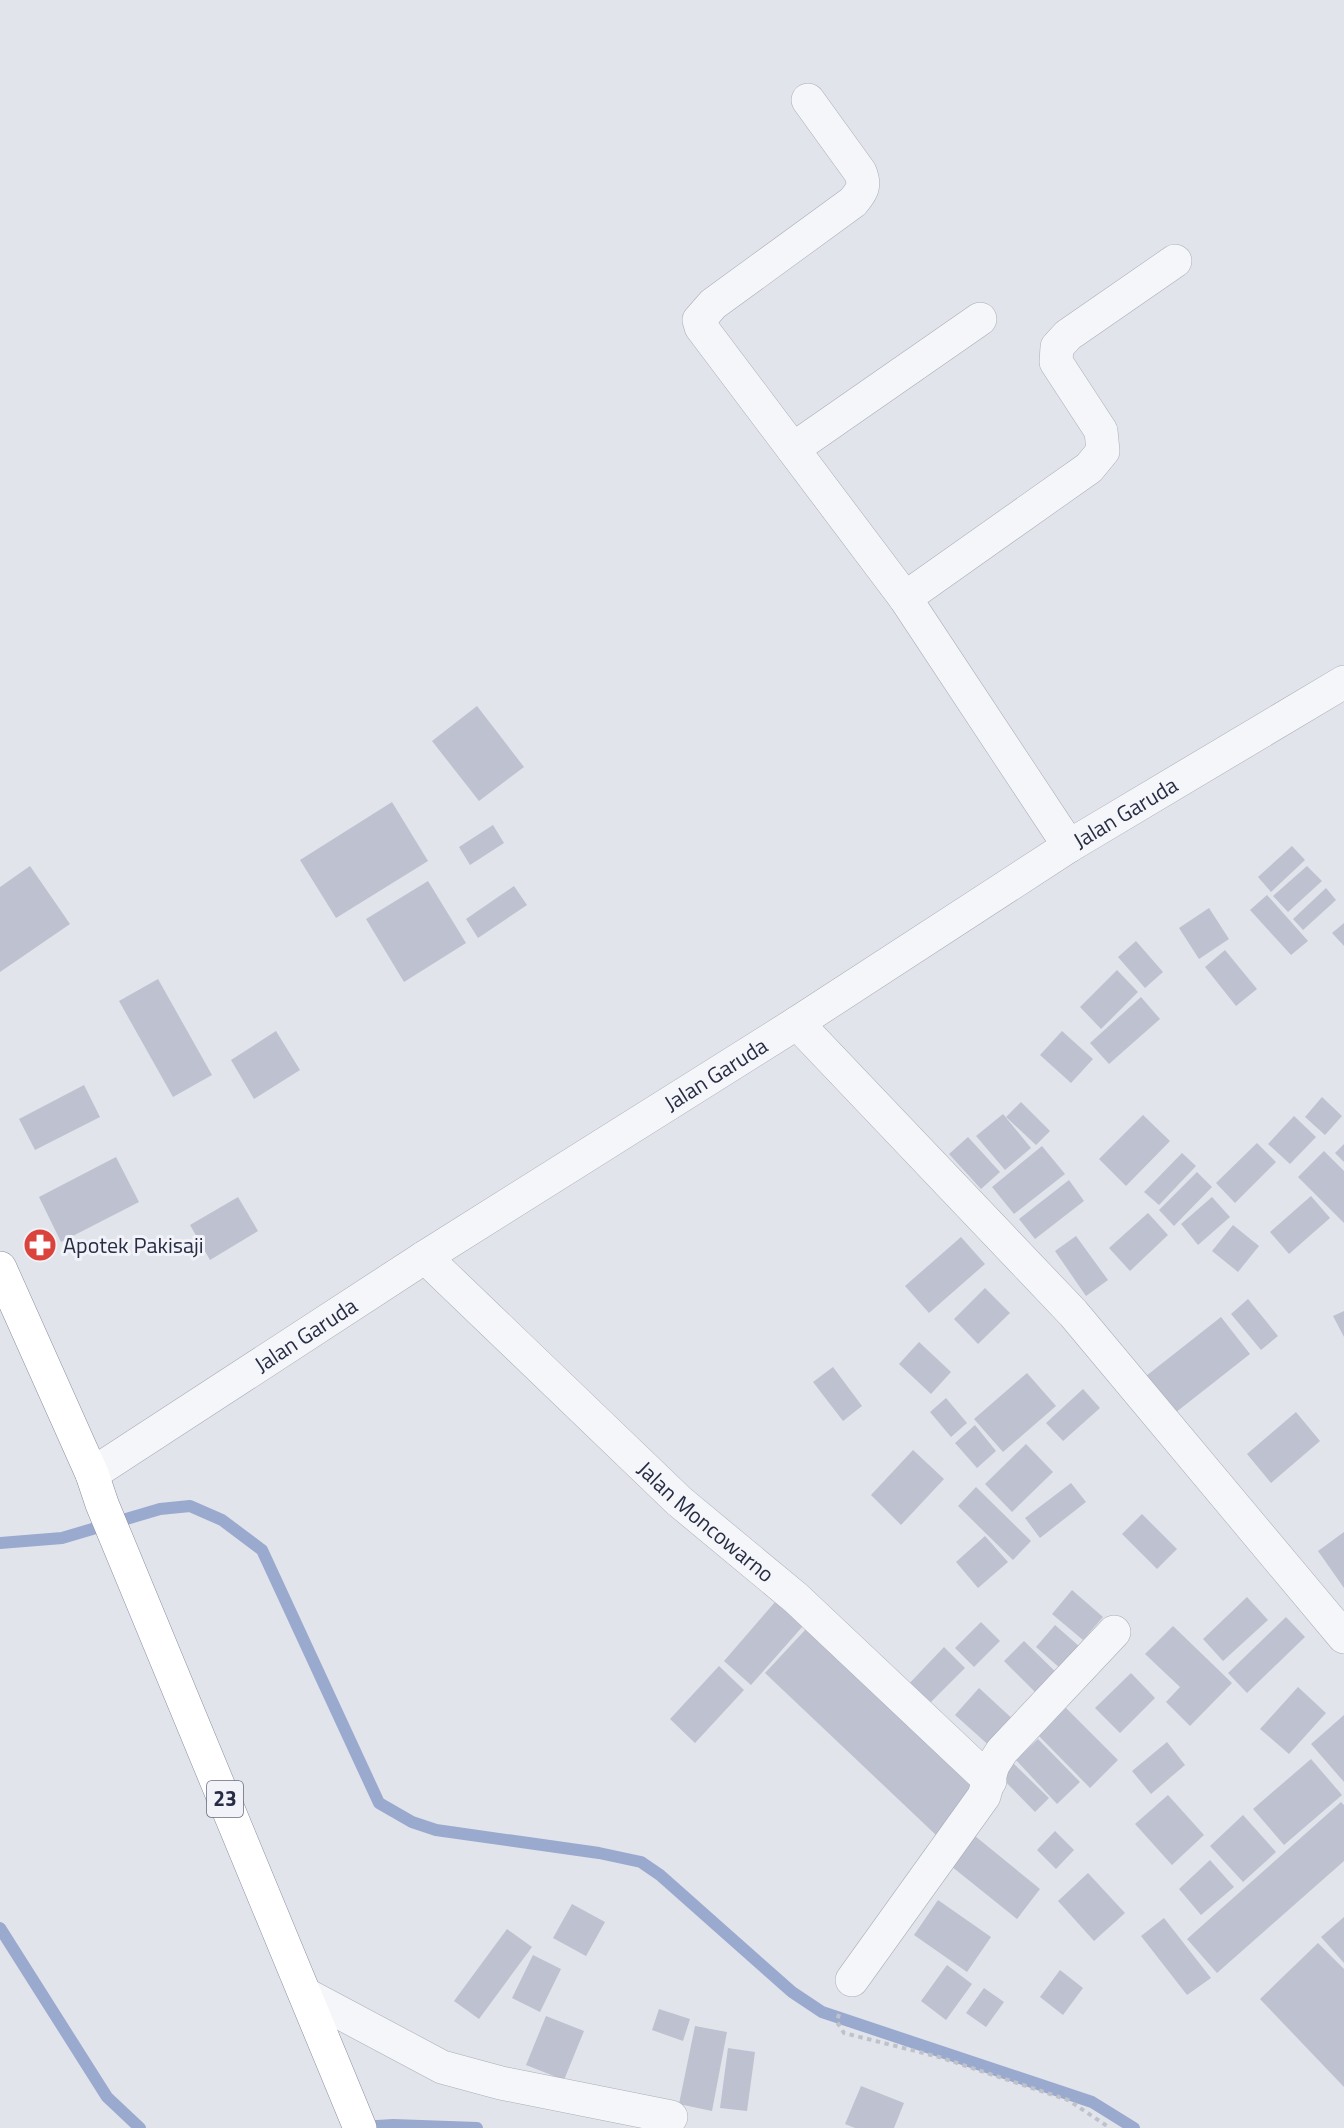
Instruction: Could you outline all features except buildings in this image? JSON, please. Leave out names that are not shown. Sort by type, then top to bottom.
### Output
[{"type":"highway","name":"23","points":[[0,1268],[97,1489],[360,2128]]},
{"type":"street","points":[[808,100],[860,172],[864,182],[863,191],[853,202],[713,304],[699,320],[701,327],[905,598],[1069,846]]},
{"type":"street","points":[[905,598],[1089,468],[1103,451],[1101,432],[1056,362],[1057,347],[1068,335],[1176,261]]},
{"type":"street","points":[[793,449],[981,319]]},
{"type":"street","name":"Jalan Garuda","points":[[97,1489],[424,1257],[797,1023],[1069,846],[1340,692]]},
{"type":"street","points":[[797,1023],[1073,1313],[1344,1637]]},
{"type":"street","name":"Jalan Moncowarno","points":[[424,1257],[679,1501],[796,1598],[990,1780]]},
{"type":"street","points":[[852,1980],[984,1796],[993,1765],[1002,1751],[1114,1632]]},
{"type":"street","points":[[305,1994],[442,2067],[501,2083],[671,2117]]},
{"type":"path","points":[[837,2022],[844,2033],[939,2057],[1068,2100],[1110,2128]]},
{"type":"waterway","points":[[0,1543],[62,1538],[160,1509],[190,1506],[222,1520],[262,1550],[379,1803],[412,1822],[436,1830],[599,1853],[641,1862],[660,1875],[792,1992],[822,2012],[1092,2102],[1134,2128]]},
{"type":"waterway","points":[[0,1928],[107,2097],[140,2128]]},
{"type":"waterway","points":[[361,2127],[393,2125],[477,2128]]},
{"type":"place","name":"Apotek Pakisaji","points":[[40,1245]]}]
